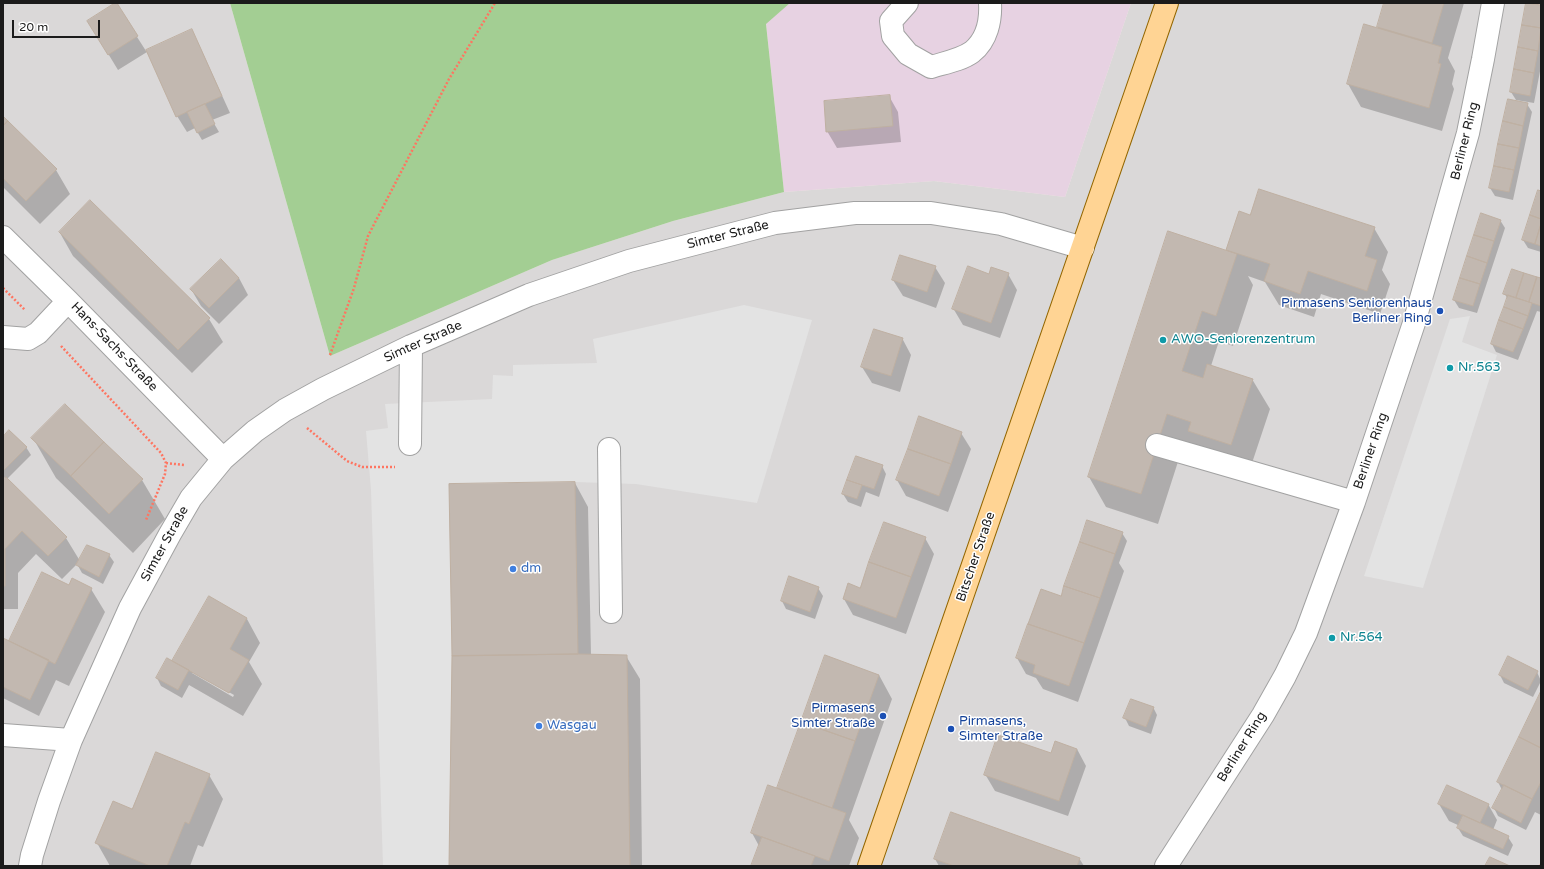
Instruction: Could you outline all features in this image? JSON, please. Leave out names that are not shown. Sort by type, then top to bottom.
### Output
[{"type":"main road","name":"Bitscher Straße","points":[[869,866],[1167,3]]},
{"type":"street","points":[[907,3],[892,21],[893,36],[908,54],[931,67],[954,60],[972,52],[984,37],[990,15],[990,3]]},
{"type":"street","name":"Berliner Ring","points":[[1166,866],[1263,715],[1306,634],[1354,502],[1414,323],[1468,132],[1493,3]]},
{"type":"street","name":"Simter Straße","points":[[30,866],[49,801],[71,740],[133,602],[191,498],[223,459],[255,432],[285,410],[323,388],[411,346],[529,295],[629,261],[775,223],[855,213],[931,213],[1001,224],[1083,248]]},
{"type":"street","name":"Hans-Sachs-Straße","points":[[3,237],[223,459]]},
{"type":"street","points":[[3,337],[28,339],[38,333],[68,301]]},
{"type":"street","points":[[410,444],[411,346]]},
{"type":"street","points":[[1157,445],[1354,502]]},
{"type":"street","points":[[609,449],[611,612]]},
{"type":"street","points":[[3,735],[71,740]]},
{"type":"path","points":[[329,359],[354,288],[368,236],[449,79],[495,3]]},
{"type":"path","points":[[3,288],[44,327],[161,453],[166,463],[165,474],[143,526]]},
{"type":"path","points":[[285,410],[346,461],[362,467],[397,466]]},
{"type":"shaded area","points":[[3,3],[230,3],[330,356],[552,260],[673,221],[784,192],[934,181],[1065,197],[1131,3],[1541,3],[1541,866],[3,866]]},
{"type":"shaded area","points":[[790,3],[1131,3],[1065,197],[934,181],[784,192],[766,23]]},
{"type":"shaded area","points":[[744,305],[812,320],[757,503],[636,484],[575,482],[449,484],[452,656],[449,866],[383,866],[371,490],[366,431],[388,428],[385,404],[492,399],[493,375],[513,376],[513,365],[597,363],[593,339]]},
{"type":"shaded area","points":[[1470,316],[1462,342],[1497,355],[1423,588],[1364,576],[1450,319]]},
{"type":"green space","points":[[230,3],[790,3],[766,24],[784,192],[673,221],[552,260],[330,356]]},
{"type":"building","points":[[117,3],[138,36],[108,55],[87,21]]},
{"type":"building","points":[[1384,3],[1444,3],[1432,43],[1377,27]]},
{"type":"building","points":[[1526,3],[1541,5],[1541,28],[1522,25]]},
{"type":"building","points":[[1364,24],[1442,47],[1438,63],[1441,64],[1429,108],[1347,84]]},
{"type":"building","points":[[1522,25],[1541,28],[1538,51],[1518,47]]},
{"type":"building","points":[[192,29],[222,96],[176,117],[146,50]]},
{"type":"building","points":[[1518,47],[1538,51],[1534,73],[1514,69]]},
{"type":"building","points":[[1514,69],[1534,73],[1530,96],[1510,92]]},
{"type":"building","points":[[890,95],[893,126],[826,132],[824,101]]},
{"type":"building","points":[[1508,99],[1528,103],[1523,126],[1503,121]]},
{"type":"building","points":[[205,104],[215,124],[197,133],[187,112]]},
{"type":"building","points":[[3,116],[8,121],[3,126]]},
{"type":"building","points":[[8,121],[57,169],[26,201],[3,178],[3,126]]},
{"type":"building","points":[[1503,121],[1523,126],[1519,148],[1498,144]]},
{"type":"building","points":[[1498,144],[1519,148],[1514,170],[1494,166]]},
{"type":"building","points":[[1494,166],[1514,170],[1509,192],[1489,188]]},
{"type":"building","points":[[1259,189],[1375,227],[1365,256],[1377,260],[1367,291],[1308,271],[1300,294],[1264,281],[1270,264],[1226,250],[1239,211],[1250,215]]},
{"type":"building","points":[[1538,190],[1541,191],[1541,219],[1530,215]]},
{"type":"building","points":[[90,200],[210,318],[178,350],[59,232]]},
{"type":"building","points":[[1481,213],[1501,220],[1494,241],[1474,235]]},
{"type":"building","points":[[1530,215],[1541,219],[1535,244],[1522,240]]},
{"type":"building","points":[[1541,224],[1541,246],[1535,244]]},
{"type":"building","name":"AWO-Seniorenzentrum","points":[[1168,231],[1237,254],[1216,316],[1202,311],[1182,371],[1203,378],[1207,364],[1253,379],[1231,445],[1188,431],[1191,422],[1167,414],[1141,494],[1088,477]]},
{"type":"building","points":[[1474,235],[1494,241],[1487,263],[1467,256]]},
{"type":"building","points":[[900,255],[936,266],[927,292],[892,280]]},
{"type":"building","points":[[1467,256],[1487,263],[1480,284],[1460,278]]},
{"type":"building","points":[[221,259],[239,278],[209,308],[190,289]]},
{"type":"building","points":[[968,266],[989,274],[991,267],[1009,273],[991,323],[952,309]]},
{"type":"building","points":[[1512,269],[1524,273],[1516,298],[1503,294]]},
{"type":"building","points":[[1524,273],[1537,277],[1529,302],[1516,298]]},
{"type":"building","points":[[1537,277],[1541,278],[1541,306],[1529,302]]},
{"type":"building","points":[[1460,278],[1480,284],[1473,306],[1453,300]]},
{"type":"building","points":[[1508,295],[1532,303],[1528,316],[1504,307]]},
{"type":"building","points":[[1504,307],[1528,316],[1523,329],[1499,320]]},
{"type":"building","points":[[1499,320],[1523,329],[1513,352],[1491,344]]},
{"type":"building","points":[[874,329],[903,338],[891,376],[861,367]]},
{"type":"building","points":[[65,404],[104,442],[71,476],[31,438]]},
{"type":"building","points":[[919,416],[962,432],[951,464],[908,449]]},
{"type":"building","points":[[9,430],[27,447],[3,471],[3,437]]},
{"type":"building","points":[[104,442],[143,479],[109,514],[71,476]]},
{"type":"building","points":[[908,449],[951,464],[939,496],[896,480]]},
{"type":"building","points":[[856,456],[883,465],[874,489],[847,480]]},
{"type":"building","points":[[6,477],[67,537],[48,556],[22,531],[5,549],[5,586],[3,586],[3,480]]},
{"type":"building","points":[[847,480],[862,485],[857,499],[842,494]]},
{"type":"building","name":"dm","points":[[575,482],[578,654],[452,656],[449,484]]},
{"type":"building","points":[[1087,520],[1123,532],[1115,554],[1080,542]]},
{"type":"building","points":[[884,522],[926,537],[911,577],[869,562]]},
{"type":"building","points":[[1080,542],[1115,554],[1100,598],[1064,586]]},
{"type":"building","points":[[87,545],[110,554],[99,577],[76,565]]},
{"type":"building","points":[[869,562],[911,577],[896,618],[843,599],[848,583],[860,588]]},
{"type":"building","points":[[42,572],[69,585],[72,578],[92,588],[55,664],[9,641]]},
{"type":"building","points":[[789,576],[819,587],[810,612],[781,601]]},
{"type":"building","points":[[1064,586],[1100,598],[1084,643],[1028,624],[1041,589],[1061,596]]},
{"type":"building","points":[[209,596],[247,618],[230,649],[249,660],[229,693],[172,661]]},
{"type":"building","points":[[1028,624],[1084,643],[1069,686],[1033,673],[1035,665],[1016,658]]},
{"type":"building","points":[[3,638],[49,660],[30,700],[3,687]]},
{"type":"building","name":"Wasgau","points":[[578,654],[627,655],[630,866],[449,866],[452,656]]},
{"type":"building","points":[[825,655],[879,675],[855,741],[801,722]]},
{"type":"building","points":[[1508,656],[1538,671],[1528,690],[1499,675]]},
{"type":"building","points":[[167,658],[189,670],[178,690],[156,678]]},
{"type":"building","points":[[1541,691],[1541,748],[1519,737]]},
{"type":"building","points":[[1131,699],[1154,707],[1146,727],[1123,718]]},
{"type":"building","points":[[801,722],[855,741],[832,808],[777,788]]},
{"type":"building","points":[[998,735],[1051,753],[1055,741],[1077,749],[1059,801],[984,775]]},
{"type":"building","points":[[1519,737],[1541,748],[1541,782],[1532,799],[1497,782]]},
{"type":"building","points":[[156,752],[210,774],[189,824],[185,822],[167,866],[150,866],[95,843],[113,801],[132,809]]},
{"type":"building","points":[[768,785],[846,813],[829,861],[751,833]]},
{"type":"building","points":[[1447,785],[1489,804],[1480,823],[1438,804]]},
{"type":"building","points":[[1504,785],[1532,799],[1521,823],[1492,808]]},
{"type":"building","points":[[951,812],[1080,858],[1077,866],[954,866],[934,859]]},
{"type":"building","points":[[1463,815],[1509,836],[1503,849],[1457,828]]},
{"type":"building","points":[[762,837],[815,856],[811,866],[751,866]]},
{"type":"building","points":[[1490,857],[1510,866],[1485,866]]},
{"type":"place","name":"Pirmasens Seniorenhaus Berliner Ring","points":[[1440,311]]},
{"type":"place","name":"AWO-Seniorenzentrum","points":[[1163,340]]},
{"type":"place","name":"Nr.563","points":[[1450,368]]},
{"type":"place","name":"dm","points":[[513,569]]},
{"type":"place","name":"Nr.564","points":[[1332,638]]},
{"type":"place","name":"Pirmasens Simter Straße","points":[[883,716]]},
{"type":"place","name":"Wasgau","points":[[539,726]]},
{"type":"place","name":"Pirmasens, Simter Straße","points":[[951,729]]}]
